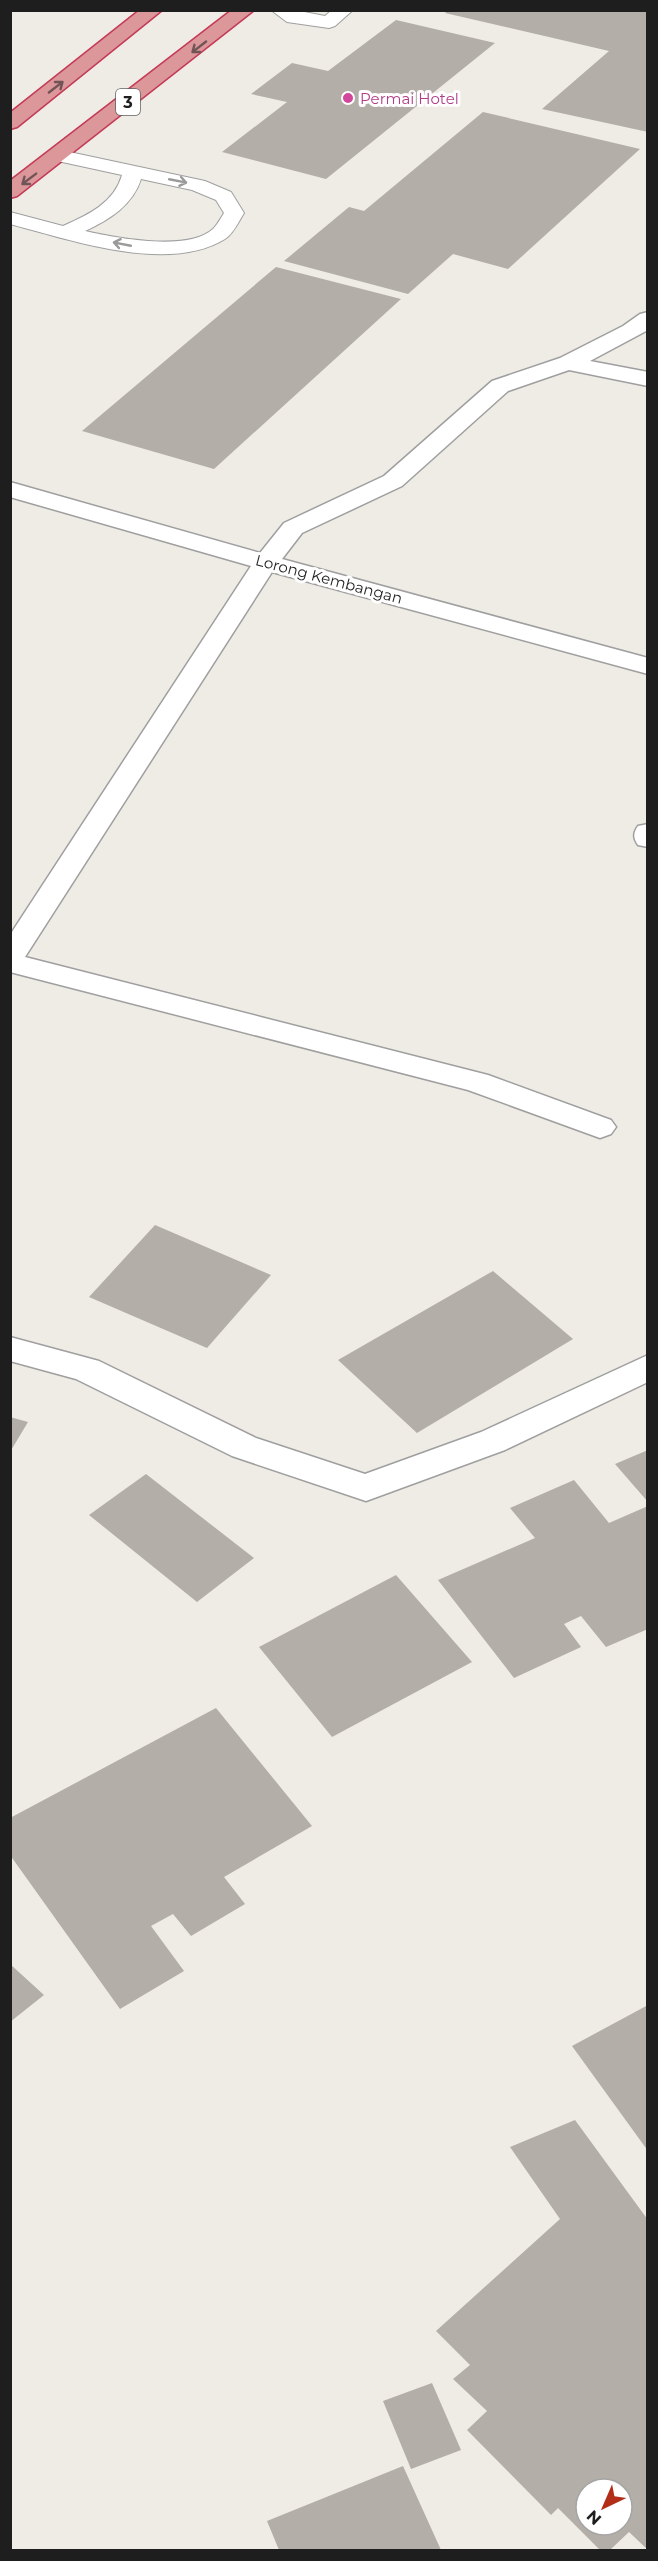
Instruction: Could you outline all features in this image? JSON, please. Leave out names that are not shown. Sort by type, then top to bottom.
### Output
[{"type":"highway","points":[[10,123],[153,10]]},
{"type":"highway","name":"3","points":[[10,192],[60,156],[245,10]]},
{"type":"street","points":[[10,958],[267,562],[293,528],[393,481],[500,386],[567,363],[631,331],[648,319]]},
{"type":"street","points":[[567,363],[648,379]]},
{"type":"street","name":"Lorong Kembangan","points":[[10,489],[648,666]]},
{"type":"street","points":[[648,832],[648,839]]},
{"type":"street","points":[[10,963],[477,1082],[600,1127]]},
{"type":"street","points":[[10,1349],[87,1370],[244,1447],[366,1488],[494,1440],[648,1366]]},
{"type":"lane","points":[[280,10],[293,18],[329,22],[344,10]]},
{"type":"lane","points":[[10,218],[150,249],[174,249],[196,244],[219,234],[231,224],[234,213],[224,196],[198,185],[60,156]]},
{"type":"lane","points":[[65,232],[94,219],[117,203],[128,192],[133,172]]},
{"type":"building","points":[[448,10],[648,10],[648,132],[542,109],[609,51],[445,13]]},
{"type":"building","name":"Permai Hotel","points":[[396,20],[495,43],[326,179],[222,152],[287,102],[251,94],[292,63],[328,71]]},
{"type":"building","points":[[483,112],[640,149],[508,269],[453,254],[408,294],[284,261],[349,207],[364,211]]},
{"type":"building","points":[[276,267],[401,299],[214,469],[82,431]]},
{"type":"building","points":[[155,1225],[271,1275],[207,1348],[89,1297]]},
{"type":"building","points":[[493,1271],[573,1339],[417,1433],[338,1360]]},
{"type":"building","points":[[10,1417],[28,1422],[10,1452]]},
{"type":"building","points":[[648,1450],[648,1502],[615,1464]]},
{"type":"building","points":[[146,1474],[254,1558],[197,1602],[89,1515]]},
{"type":"building","points":[[574,1480],[609,1523],[648,1506],[648,1629],[606,1647],[581,1616],[564,1624],[581,1647],[514,1678],[438,1580],[535,1538],[510,1508]]},
{"type":"building","points":[[396,1575],[472,1662],[332,1737],[259,1647]]},
{"type":"building","points":[[216,1708],[312,1826],[224,1877],[245,1904],[191,1936],[173,1914],[151,1926],[184,1971],[120,2009],[10,1855],[10,1818]]},
{"type":"building","points":[[10,1964],[44,1995],[10,2022]]},
{"type":"building","points":[[648,2005],[648,2151],[572,2046]]},
{"type":"building","points":[[575,2120],[648,2220],[648,2550],[634,2537],[634,2477],[574,2477],[574,2524],[558,2508],[551,2515],[467,2430],[487,2411],[453,2379],[470,2365],[436,2331],[560,2219],[510,2147]]},
{"type":"building","points":[[432,2383],[461,2450],[411,2469],[383,2401]]},
{"type":"building","points":[[403,2466],[441,2550],[279,2550],[267,2521]]},
{"type":"building","points":[[587,2537],[624,2537],[610,2550],[600,2550]]},
{"type":"place","name":"Permai Hotel","points":[[348,98]]}]
